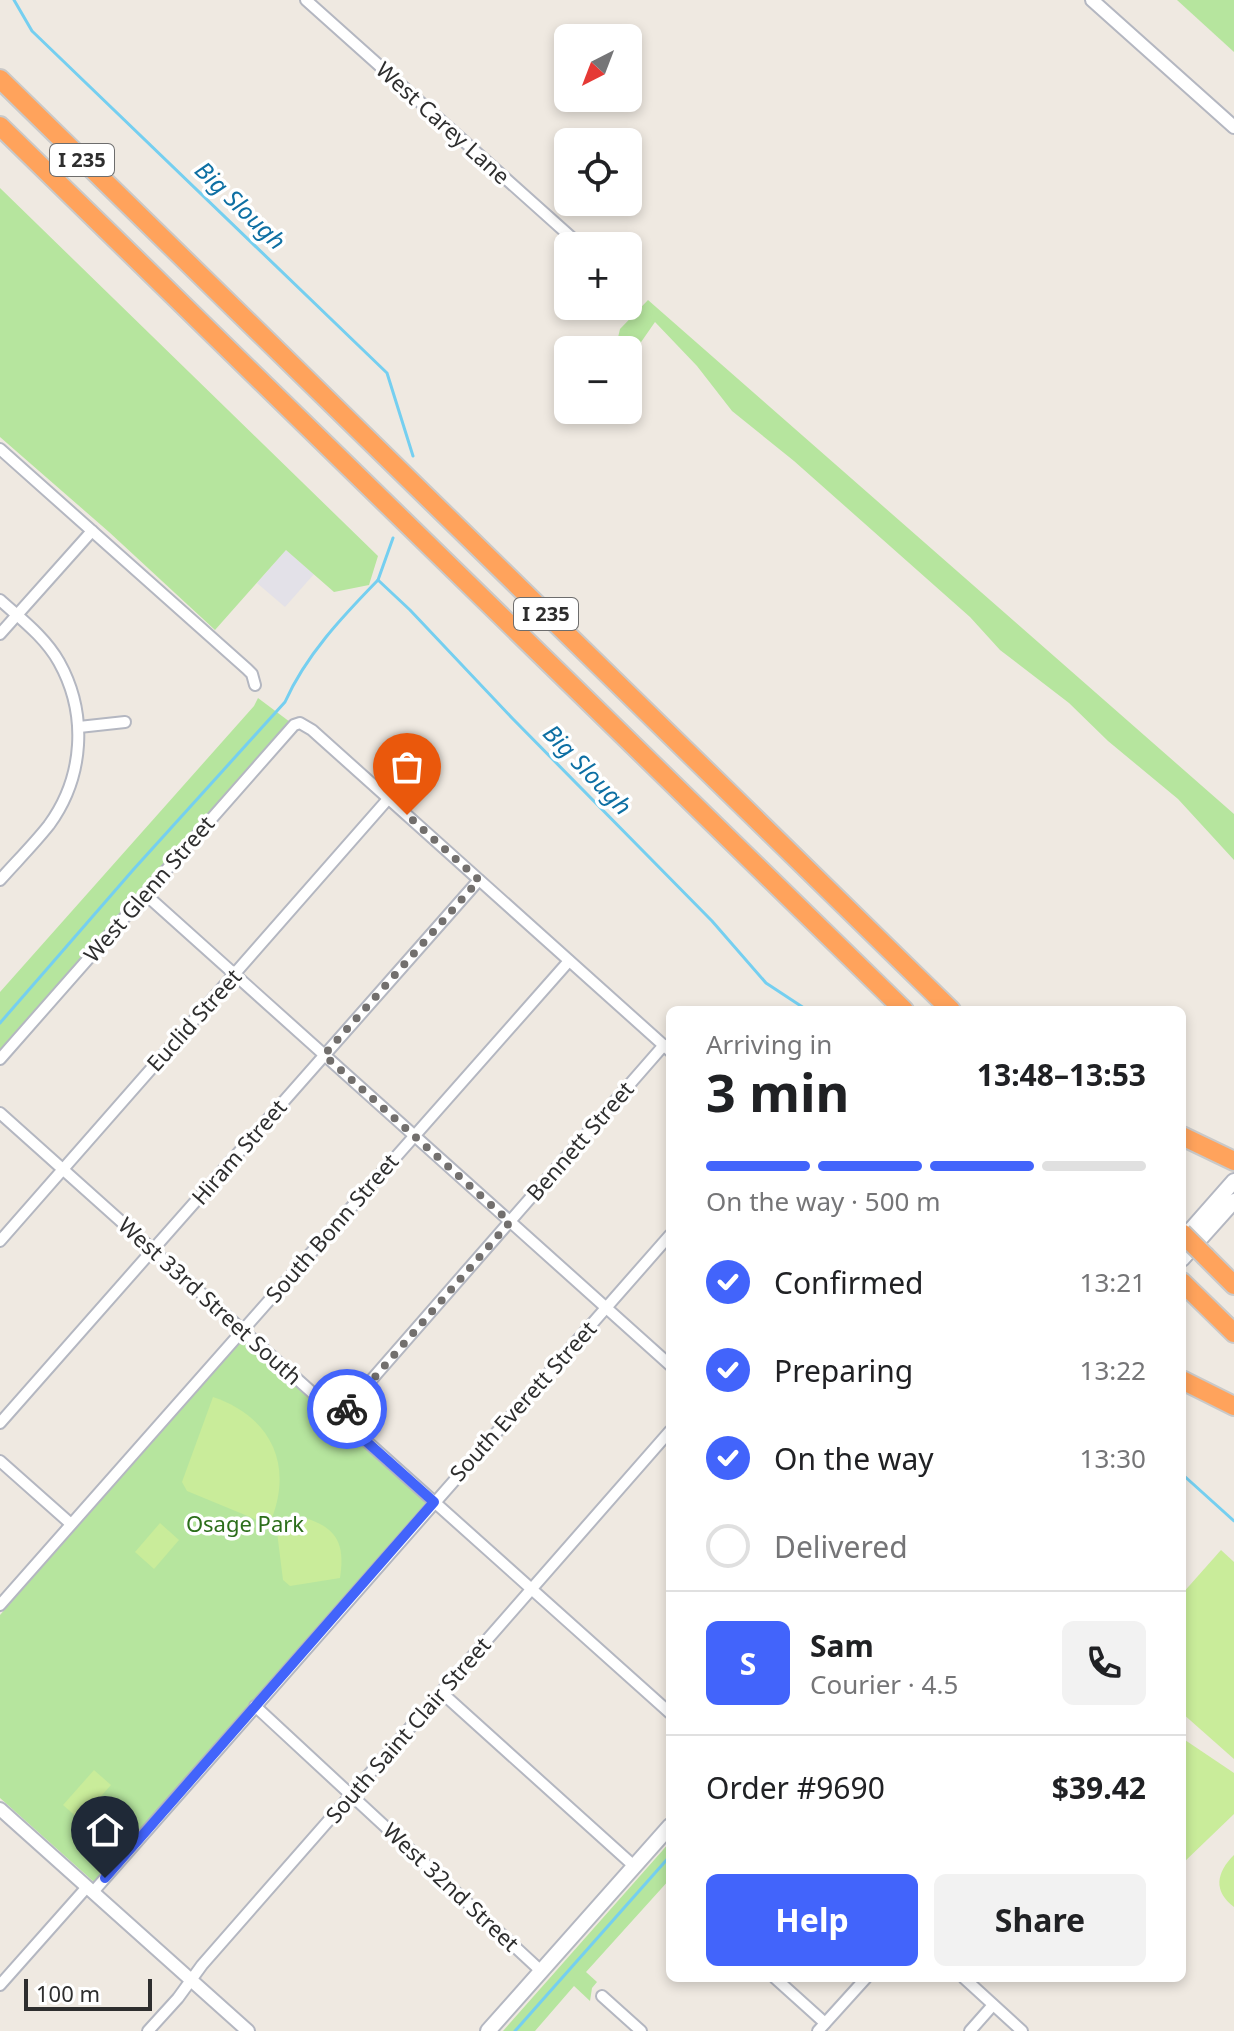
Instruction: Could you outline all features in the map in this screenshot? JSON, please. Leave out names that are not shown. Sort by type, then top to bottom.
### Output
[{"type":"highway","name":"I 235","points":[[0,77],[947,1006]]},
{"type":"highway","name":"I 235","points":[[0,126],[900,1006]]},
{"type":"highway","points":[[858,965],[892,1006]]},
{"type":"highway","points":[[904,965],[960,1006]]},
{"type":"highway","points":[[1186,1138],[1234,1161]]},
{"type":"highway","points":[[1186,1237],[1234,1285]]},
{"type":"highway","points":[[1186,1286],[1234,1333]]},
{"type":"highway","points":[[1186,1382],[1234,1406]]},
{"type":"main road","points":[[1186,1235],[1234,1181]]},
{"type":"main road","points":[[1186,1255],[1234,1201]]},
{"type":"main road","points":[[488,2031],[666,1830]]},
{"type":"street","name":"West Carey Lane","points":[[306,0],[565,232]]},
{"type":"street","points":[[1092,0],[1234,127]]},
{"type":"street","points":[[0,449],[247,669],[255,685]]},
{"type":"street","points":[[0,634],[92,531]]},
{"type":"street","points":[[0,600],[44,642],[59,662],[73,699],[79,727],[76,767],[63,800],[48,825],[0,880]]},
{"type":"street","points":[[79,727],[125,722]]},
{"type":"street","name":"West Glenn Street","points":[[0,1059],[294,725],[300,723],[307,726],[388,799]]},
{"type":"street","points":[[388,799],[666,1047]]},
{"type":"street","name":"Euclid Street","points":[[0,1241],[388,799]]},
{"type":"street","name":"Hiram Street","points":[[0,1423],[479,880]]},
{"type":"street","points":[[145,894],[666,1361]]},
{"type":"street","name":"South Bonn Street","points":[[0,1605],[569,961]]},
{"type":"street","name":"Bennett Street","points":[[339,1417],[666,1049]]},
{"type":"street","name":"West 33rd Street South","points":[[0,1113],[666,1709]]},
{"type":"street","name":"South Everett Street","points":[[0,1985],[255,1706],[666,1240]]},
{"type":"street","name":"South Saint Clair Street","points":[[148,2031],[666,1436]]},
{"type":"street","points":[[0,1461],[71,1524]]},
{"type":"street","points":[[441,1692],[634,1866]]},
{"type":"street","name":"West 32nd Street","points":[[255,1706],[541,1971]]},
{"type":"street","points":[[0,1809],[248,2031]]},
{"type":"street","points":[[779,1982],[822,2027],[862,1982]]},
{"type":"street","points":[[968,1982],[1022,2031]]},
{"type":"street","points":[[602,1996],[641,2031]]},
{"type":"street","points":[[970,2031],[993,2005]]},
{"type":"shaded area","points":[[286,550],[314,574],[285,607],[257,583]]},
{"type":"green space","points":[[1177,0],[1234,0],[1234,52]]},
{"type":"green space","points":[[0,188],[378,556],[369,585],[334,592],[286,550],[215,630],[0,437]]},
{"type":"green space","points":[[648,300],[1234,814],[1234,860],[1178,799],[1108,741],[1069,703],[1000,650],[970,617],[794,461],[732,411],[697,366],[655,322],[642,341],[642,336],[618,336],[620,329],[629,320],[642,320],[642,306]]},
{"type":"green space","points":[[258,698],[290,722],[0,1052],[0,992]]},
{"type":"green space","name":"Osage Park","points":[[244,1338],[429,1503],[94,1882],[0,1798],[0,1615]]},
{"type":"green space","points":[[213,1397],[250,1417],[264,1431],[273,1447],[280,1483],[269,1525],[187,1491],[182,1482]]},
{"type":"green space","points":[[305,1518],[325,1527],[337,1539],[341,1556],[340,1578],[290,1586],[283,1580],[276,1524],[288,1519]]},
{"type":"green space","points":[[160,1523],[179,1540],[154,1569],[135,1552]]},
{"type":"green space","points":[[1221,1550],[1234,1562],[1234,1759],[1186,1717],[1186,1589]]},
{"type":"green space","points":[[1186,1741],[1234,1773],[1234,1814],[1186,1860]]},
{"type":"green space","points":[[94,1770],[111,1785],[80,1820],[63,1805]]},
{"type":"green space","points":[[666,1847],[666,1883],[586,1972],[597,1982],[592,1988],[590,2001],[574,1986],[535,2031],[503,2031]]},
{"type":"green space","points":[[1234,1855],[1234,1907],[1223,1895],[1219,1882],[1223,1868]]},
{"type":"waterway","name":"Big Slough","points":[[14,0],[32,31],[387,373],[413,456]]},
{"type":"waterway","name":"Big Slough","points":[[393,538],[378,580],[712,921],[766,983],[801,1006]]},
{"type":"waterway","points":[[0,1023],[285,702],[314,652],[378,580]]},
{"type":"waterway","points":[[1186,1478],[1234,1521]]},
{"type":"waterway","points":[[515,2031],[666,1861]]},
{"type":"way so far","points":[[347,1409],[510,1222],[324,1055],[479,880],[407,815]]},
{"type":"route","points":[[105,1878],[434,1502],[339,1417],[347,1409]]}]
